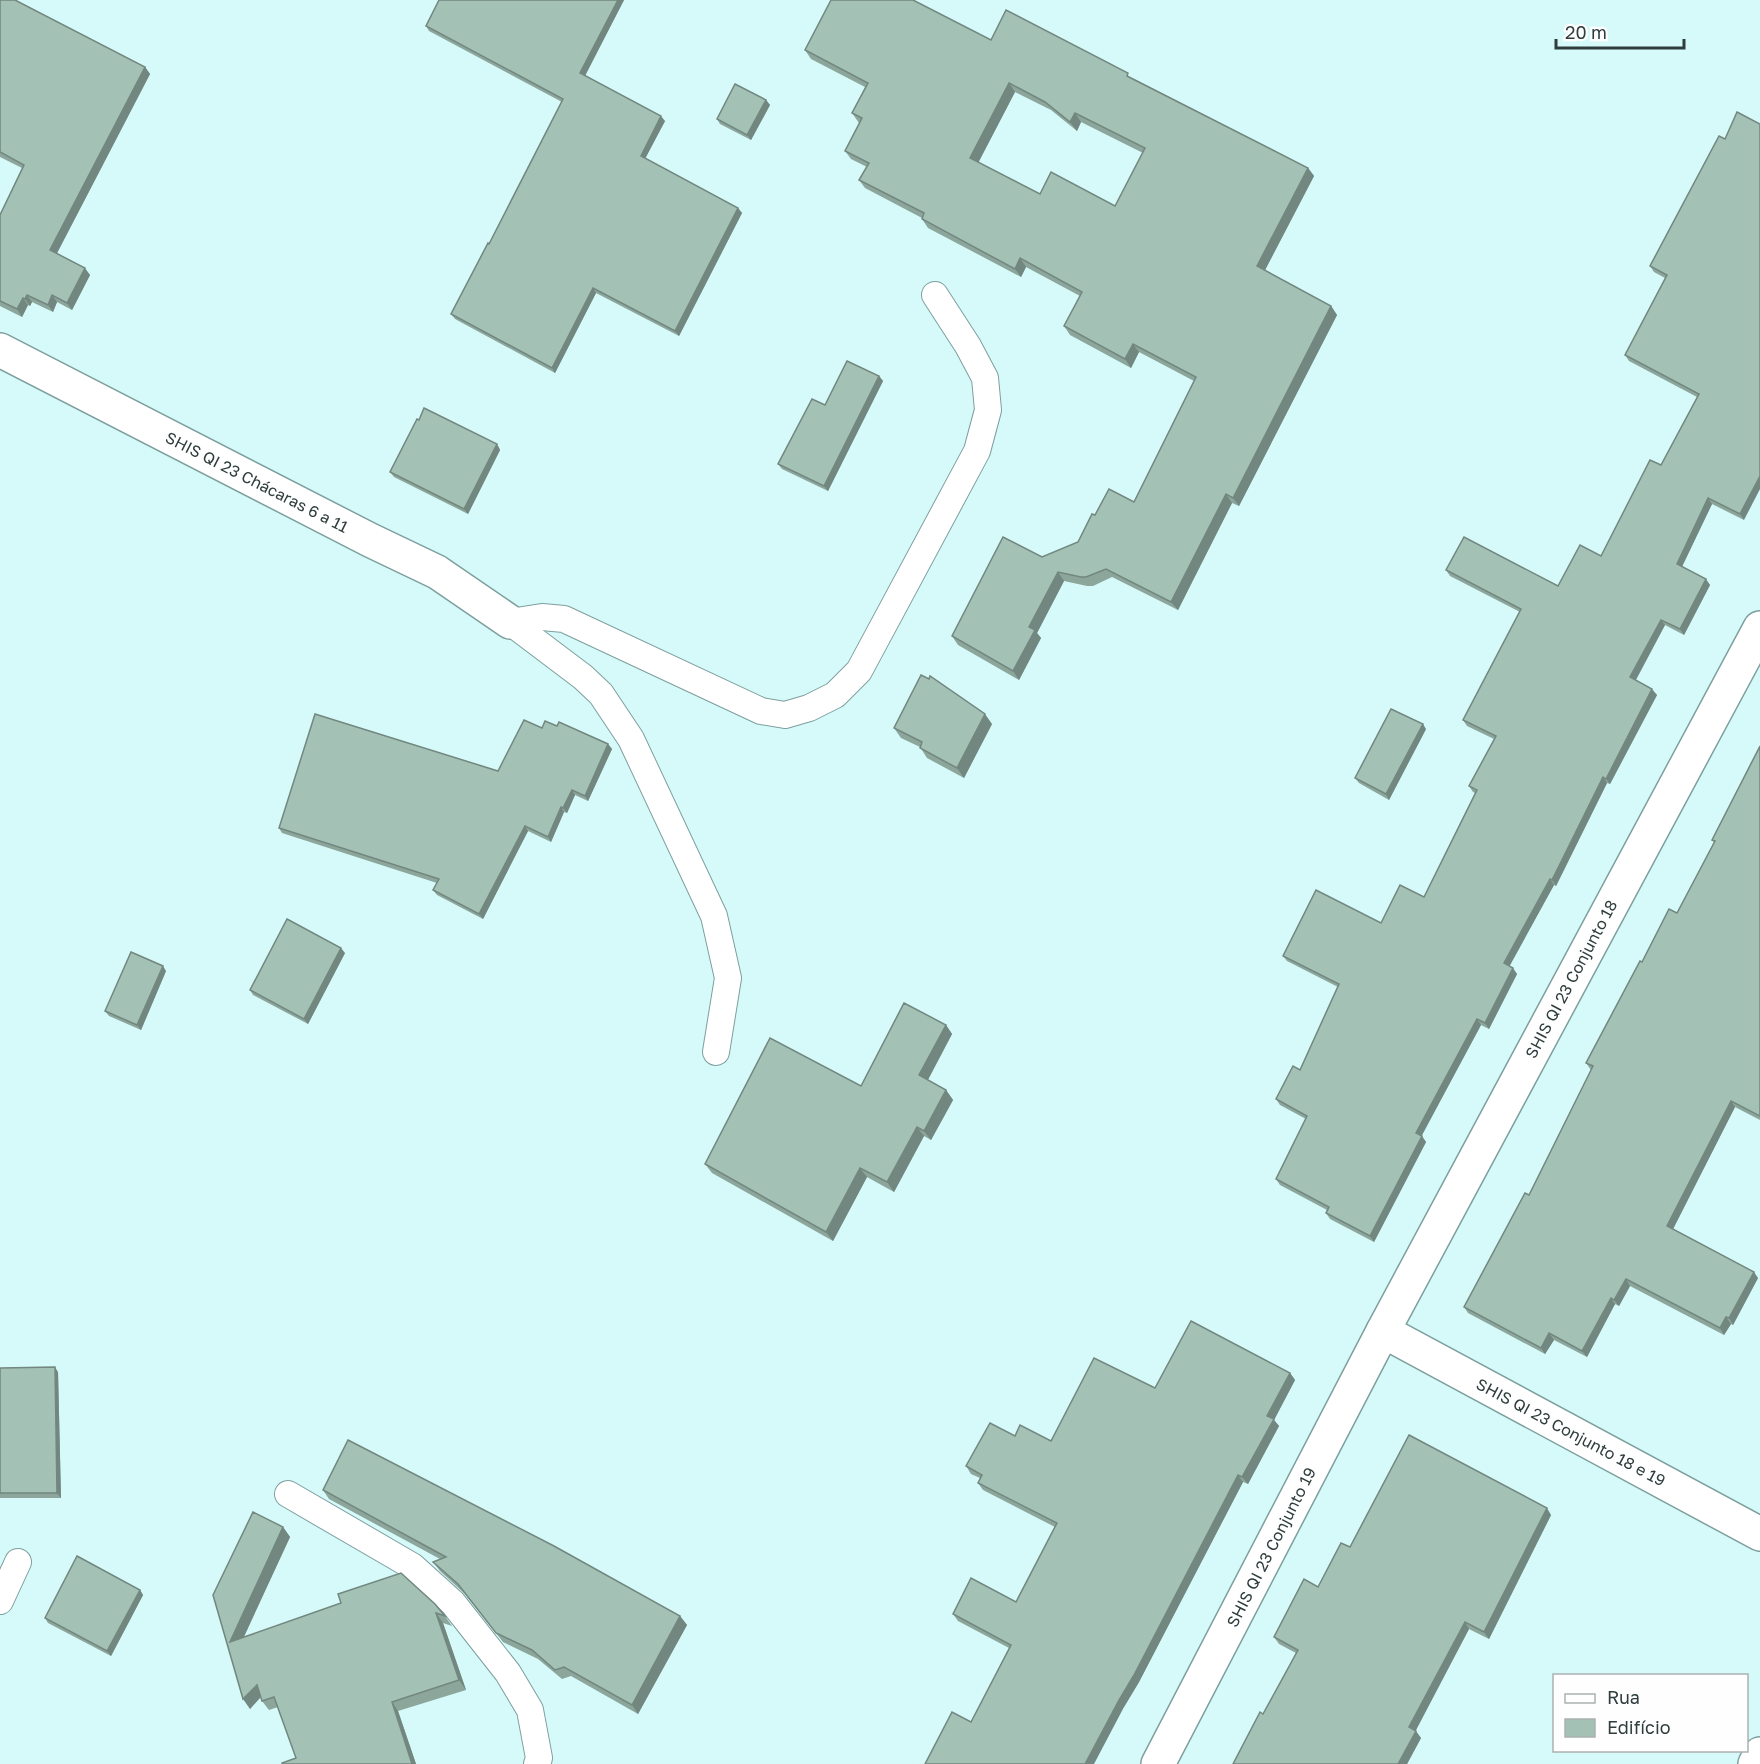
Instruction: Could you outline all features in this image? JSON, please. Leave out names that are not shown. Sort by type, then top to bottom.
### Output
[{"type":"street","name":"SHIS QI 23 Chácaras 6 a 11","points":[[2,355],[437,572],[510,622]]},
{"type":"street","name":"SHIS QI 23 Conjunto 18","points":[[1383,1331],[1760,628]]},
{"type":"street","name":"SHIS QI 23 Conjunto 18 e 19","points":[[1383,1331],[1760,1534]]},
{"type":"street","name":"SHIS QI 23 Conjunto 19","points":[[1158,1764],[1383,1331]]},
{"type":"street","points":[[1755,1764],[1760,1754]]},
{"type":"lane","points":[[510,622],[542,617],[564,619],[761,711],[785,715],[809,708],[835,695],[859,671],[871,650],[977,451],[988,410],[985,378],[968,345],[935,296]]},
{"type":"lane","points":[[510,622],[583,677],[601,694],[631,739],[714,916],[728,978],[716,1052]]},
{"type":"lane","points":[[288,1494],[412,1566],[453,1603],[508,1673],[530,1710],[539,1758],[537,1764]]},
{"type":"lane","points":[[0,1601],[18,1562]]},
{"type":"building","points":[[0,0],[15,0],[145,67],[50,250],[85,268],[67,303],[52,295],[48,305],[27,295],[17,309],[0,301],[0,215],[24,165],[0,152]]},
{"type":"building","points":[[439,0],[618,0],[580,73],[661,116],[641,156],[738,208],[675,331],[593,288],[552,368],[451,314],[563,99],[426,26]]},
{"type":"building","points":[[831,0],[913,0],[991,40],[1006,10],[1128,73],[1127,76],[1308,168],[1257,266],[1331,306],[1233,498],[1226,494],[1171,602],[1106,569],[1086,577],[1058,572],[1029,627],[1035,630],[1013,671],[952,636],[1003,537],[1042,557],[1078,542],[1092,514],[1095,515],[1109,489],[1134,502],[1196,377],[1133,344],[1125,359],[1064,326],[1082,292],[1020,258],[1015,269],[922,219],[924,213],[859,180],[869,163],[845,151],[862,118],[852,113],[868,83],[805,50]],"holes":[[[1009,83],[1045,102],[1070,122],[1075,113],[1145,148],[1115,206],[1051,172],[1040,194],[970,158]]]},
{"type":"building","points":[[735,84],[766,100],[747,135],[717,119]]},
{"type":"building","points":[[1737,112],[1760,124],[1760,476],[1740,514],[1708,498],[1677,564],[1706,579],[1680,629],[1661,620],[1630,677],[1652,689],[1606,779],[1603,777],[1552,880],[1550,879],[1504,963],[1513,968],[1485,1023],[1477,1019],[1416,1133],[1422,1136],[1370,1236],[1326,1213],[1329,1207],[1276,1179],[1307,1116],[1276,1099],[1293,1066],[1300,1070],[1339,984],[1283,956],[1316,890],[1381,923],[1400,885],[1424,897],[1477,790],[1469,786],[1496,736],[1463,720],[1521,609],[1446,570],[1464,537],[1558,586],[1580,545],[1601,556],[1650,460],[1661,465],[1699,394],[1625,355],[1667,275],[1650,266],[1719,136],[1725,139]]},
{"type":"building","points":[[847,361],[879,376],[824,486],[778,464],[812,399],[825,405]]},
{"type":"building","points":[[424,408],[497,444],[464,509],[390,472]]},
{"type":"building","points":[[921,675],[929,679],[930,676],[985,714],[957,768],[920,748],[922,742],[894,728]]},
{"type":"building","points":[[1391,709],[1423,724],[1386,794],[1355,778]]},
{"type":"building","points":[[315,714],[498,771],[524,720],[542,728],[545,721],[557,726],[559,722],[608,744],[585,796],[572,790],[563,808],[561,807],[548,837],[525,826],[479,914],[433,890],[439,879],[279,828]]},
{"type":"building","points":[[1760,746],[1760,1116],[1731,1101],[1667,1226],[1754,1272],[1729,1318],[1726,1317],[1720,1328],[1626,1279],[1614,1300],[1611,1298],[1582,1351],[1549,1333],[1541,1348],[1464,1307],[1525,1193],[1529,1195],[1593,1066],[1586,1063],[1669,909],[1677,913],[1715,841],[1712,840]]},
{"type":"building","points":[[287,919],[341,948],[304,1019],[250,990]]},
{"type":"building","points":[[131,952],[163,966],[137,1025],[105,1011]]},
{"type":"building","points":[[904,1003],[946,1025],[919,1075],[946,1090],[924,1131],[917,1127],[887,1182],[860,1168],[826,1232],[705,1164],[770,1038],[861,1086]]},
{"type":"building","points":[[1191,1321],[1290,1373],[1267,1416],[1274,1419],[1242,1477],[1238,1475],[1085,1764],[925,1764],[952,1712],[971,1722],[1011,1645],[953,1614],[971,1578],[1016,1602],[1057,1523],[978,1483],[982,1475],[966,1466],[990,1423],[1015,1436],[1020,1425],[1051,1441],[1094,1358],[1155,1388]]},
{"type":"building","points":[[55,1367],[57,1493],[0,1493],[0,1368]]},
{"type":"building","points":[[1409,1435],[1547,1508],[1484,1632],[1465,1622],[1409,1727],[1416,1731],[1398,1764],[1233,1764],[1260,1712],[1263,1714],[1298,1650],[1274,1637],[1304,1579],[1318,1587],[1341,1543],[1350,1547]]},
{"type":"building","points":[[348,1440],[554,1546],[680,1616],[632,1705],[564,1667],[555,1670],[532,1650],[496,1633],[458,1584],[433,1562],[446,1557],[323,1490]]},
{"type":"building","points":[[253,1512],[283,1527],[230,1642],[341,1603],[338,1594],[401,1573],[445,1616],[436,1613],[459,1680],[392,1702],[412,1764],[282,1764],[296,1758],[274,1697],[262,1701],[257,1685],[243,1699],[213,1595]]},
{"type":"building","points":[[77,1556],[140,1590],[107,1651],[45,1618]]}]
